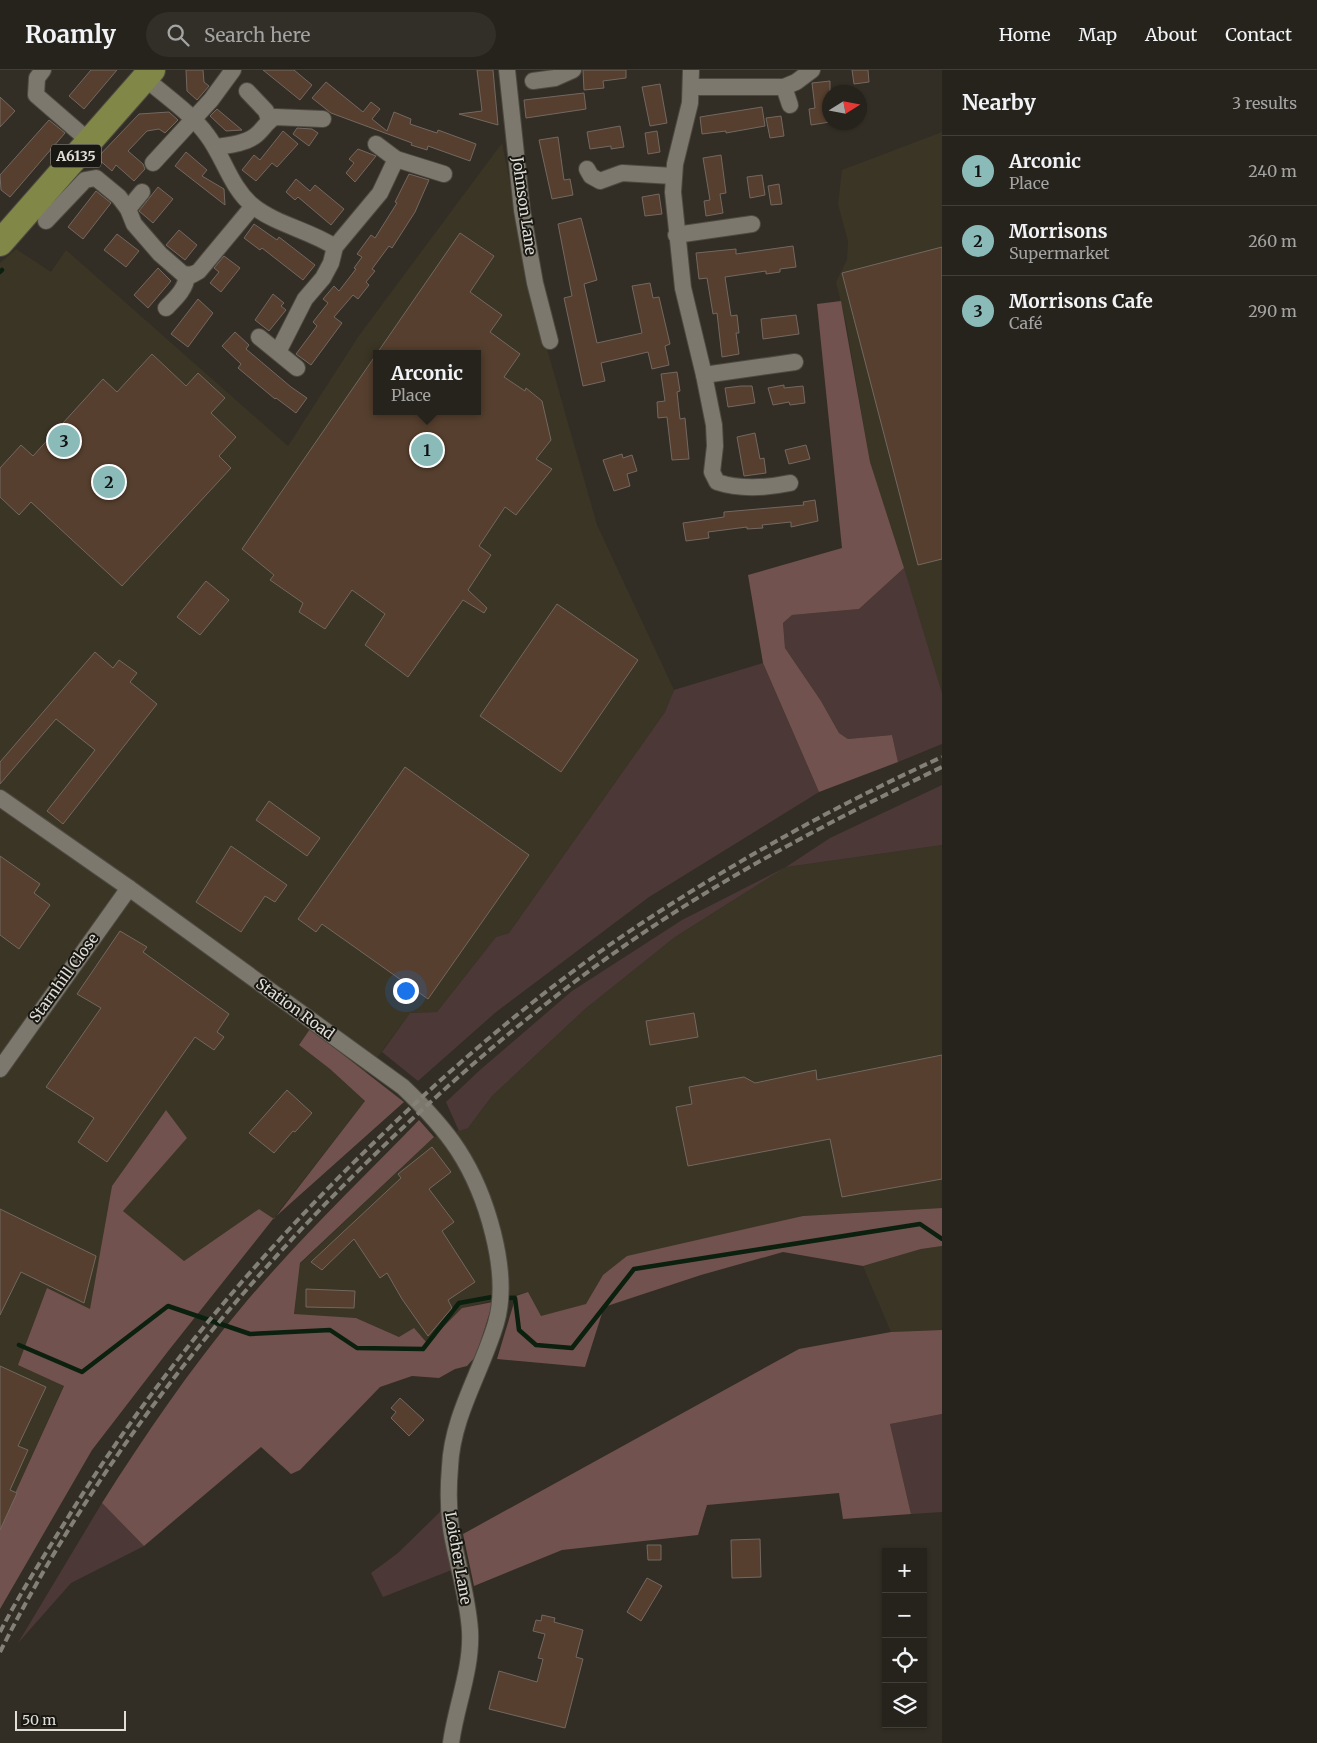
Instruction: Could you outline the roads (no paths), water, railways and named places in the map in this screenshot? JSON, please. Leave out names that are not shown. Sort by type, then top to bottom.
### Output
[{"type":"main road","name":"A6135","points":[[0,243],[148,74]]},
{"type":"street","points":[[43,70],[37,78],[36,95],[90,141]]},
{"type":"street","points":[[153,163],[234,70]]},
{"type":"street","name":"Johnson Lane","points":[[507,70],[522,210],[535,282],[550,341]]},
{"type":"street","points":[[533,81],[555,78],[573,70]]},
{"type":"street","points":[[691,70],[692,87],[673,176],[676,235],[682,288],[704,375],[714,425],[715,446],[712,472],[717,482],[742,488],[770,487],[790,483]]},
{"type":"street","points":[[692,87],[784,87],[796,82],[812,70]]},
{"type":"street","points":[[148,74],[207,134],[216,147],[232,180],[242,195],[253,206],[270,218],[335,247]]},
{"type":"street","points":[[784,87],[790,105]]},
{"type":"street","points":[[247,91],[266,111],[269,120]]},
{"type":"street","points":[[216,147],[246,141],[256,136],[269,120],[275,117],[289,116],[323,119]]},
{"type":"street","points":[[376,144],[396,159],[444,174]]},
{"type":"street","points":[[278,352],[306,299],[323,278],[331,263],[335,247],[380,193],[396,159]]},
{"type":"street","points":[[587,169],[595,180],[600,181],[622,173],[673,176]]},
{"type":"street","points":[[46,221],[85,180],[90,177],[96,178],[119,197],[128,209],[134,224],[160,254],[183,274],[192,275],[200,271],[253,206]]},
{"type":"street","points":[[128,209],[142,192]]},
{"type":"street","points":[[676,235],[752,224]]},
{"type":"street","points":[[166,308],[183,290],[187,282],[187,275]]},
{"type":"street","points":[[259,337],[297,368]]},
{"type":"street","points":[[704,375],[795,362]]},
{"type":"street","name":"Station Road","points":[[0,798],[129,888],[403,1087],[421,1104],[458,1150],[475,1184],[493,1238],[501,1289]]},
{"type":"street","name":"Starnhill Close","points":[[0,1069],[129,888]]},
{"type":"street","name":"Loicher Lane","points":[[451,1743],[468,1660],[470,1634],[466,1599],[448,1506],[450,1455],[454,1435],[482,1363],[500,1306],[501,1289]]},
{"type":"waterway","points":[[19,1345],[82,1372],[168,1306],[250,1334],[330,1330],[357,1348],[423,1349],[459,1303],[492,1297],[515,1298],[519,1330],[536,1345],[572,1348],[634,1269],[920,1224],[942,1239]]},
{"type":"railway","points":[[0,1632],[32,1575],[103,1463],[181,1355],[223,1304],[312,1205],[407,1111],[464,1059],[523,1010],[616,940],[683,896],[792,832],[942,757]]},
{"type":"railway","points":[[0,1652],[40,1578],[84,1506],[131,1436],[181,1368],[291,1240],[410,1121],[497,1043],[589,971],[652,927],[722,883],[794,842],[942,767]]},
{"type":"place","name":"Morrisons Cafe","points":[[64,441]]},
{"type":"place","name":"Arconic","points":[[427,450]]},
{"type":"place","name":"Morrisons","points":[[109,482]]}]
